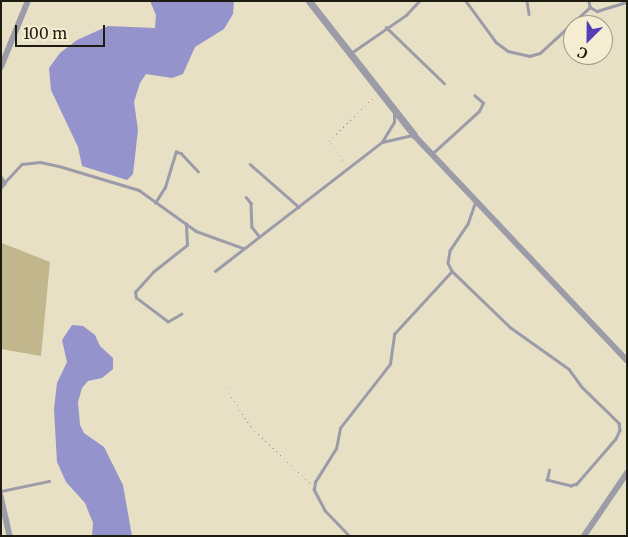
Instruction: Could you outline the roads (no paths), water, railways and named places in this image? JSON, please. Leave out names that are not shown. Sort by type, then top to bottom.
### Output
[{"type":"street","points":[[1,67],[28,1]]},
{"type":"street","points":[[309,1],[414,136],[433,153],[627,360]]},
{"type":"street","points":[[584,536],[627,473]]},
{"type":"street","points":[[1,496],[10,536]]},
{"type":"lane","points":[[350,54],[419,1]]},
{"type":"lane","points":[[466,1],[496,42],[508,51],[529,56],[540,53],[590,7]]},
{"type":"lane","points":[[527,1],[529,14]]},
{"type":"lane","points":[[589,1],[590,7],[597,12],[627,2]]},
{"type":"lane","points":[[386,27],[444,82]]},
{"type":"lane","points":[[433,153],[479,111],[483,103],[475,96]]},
{"type":"lane","points":[[215,271],[242,248],[299,207],[382,142],[394,122],[394,110]]},
{"type":"lane","points":[[382,142],[414,136]]},
{"type":"lane","points":[[155,203],[165,187],[176,152],[181,153],[198,170]]},
{"type":"lane","points":[[2,183],[22,164],[40,162],[139,190],[186,224],[242,248]]},
{"type":"lane","points":[[250,164],[299,207]]},
{"type":"lane","points":[[246,197],[251,203],[252,227],[259,236]]},
{"type":"lane","points":[[477,200],[468,224],[450,251],[448,263],[452,272],[510,327],[569,369],[582,387],[619,423],[620,430],[616,439],[577,484],[571,486],[547,480],[549,470]]},
{"type":"lane","points":[[182,314],[168,322],[136,298],[136,292],[154,271],[187,245],[186,224]]},
{"type":"lane","points":[[349,536],[325,511],[314,490],[336,449],[340,428],[390,364],[394,334],[452,272]]},
{"type":"lane","points":[[1,491],[49,481]]},
{"type":"water","points":[[150,1],[234,1],[233,14],[224,29],[195,47],[183,74],[172,78],[146,74],[140,83],[134,102],[138,130],[133,174],[127,180],[82,166],[78,147],[51,90],[49,68],[60,53],[77,40],[108,26],[155,28],[156,15]]},
{"type":"water","points":[[72,325],[83,326],[95,335],[100,346],[113,358],[113,369],[102,378],[88,381],[82,388],[78,402],[80,425],[84,433],[104,447],[123,485],[132,536],[92,536],[93,523],[85,503],[66,482],[57,462],[54,409],[57,383],[67,362],[62,340]]}]
